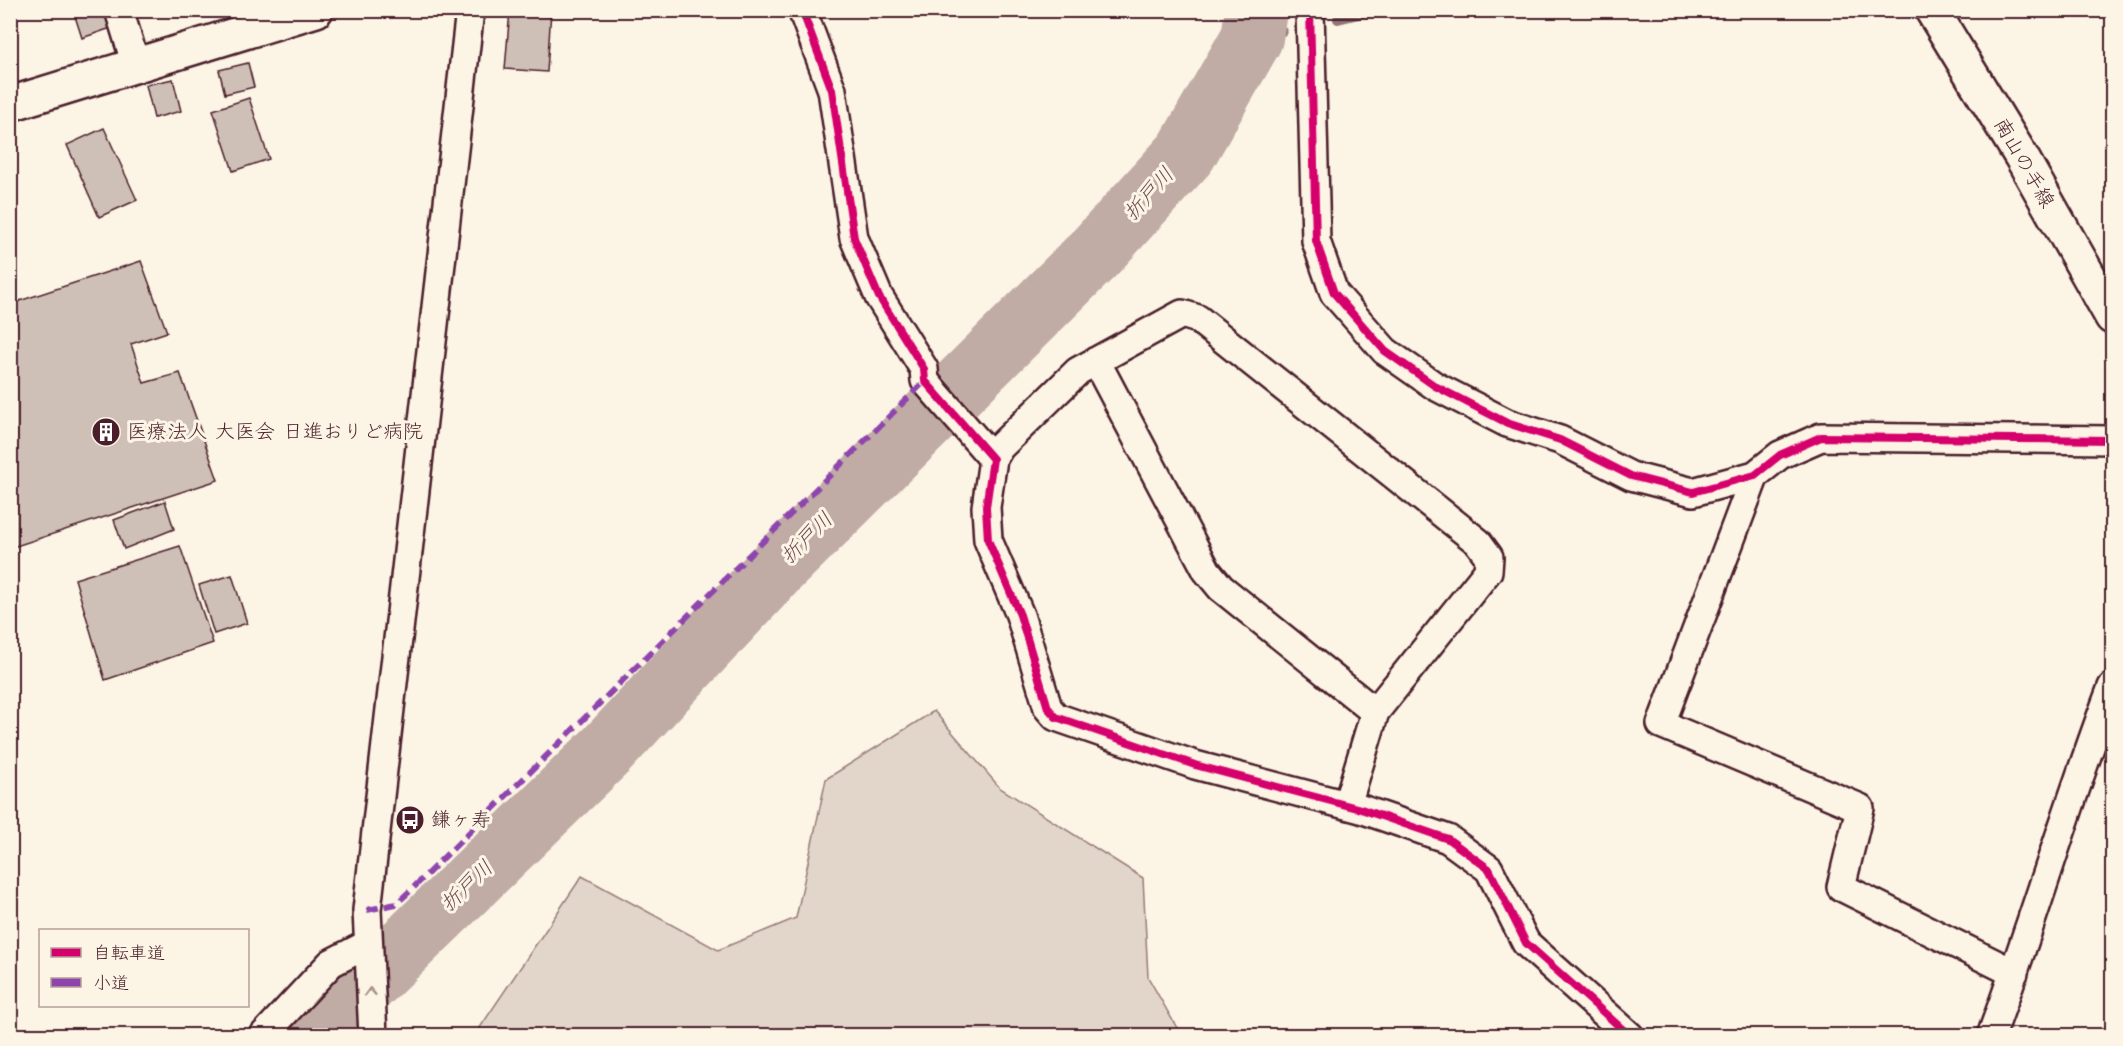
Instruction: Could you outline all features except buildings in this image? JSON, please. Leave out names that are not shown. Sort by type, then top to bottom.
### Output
[{"type":"street","points":[[119,10],[136,65]]},
{"type":"street","points":[[10,104],[316,10]]},
{"type":"street","points":[[373,1028],[368,954],[368,910],[470,10]]},
{"type":"street","points":[[802,10],[832,90],[854,237],[879,297],[924,369],[925,381],[993,459]]},
{"type":"street","points":[[1310,10],[1316,241],[1334,293],[1385,351],[1446,391],[1508,423],[1560,440],[1631,476],[1693,492],[1755,475],[1780,455],[1821,437],[2112,440]]},
{"type":"street","name":"南山の手線","points":[[1932,10],[2021,156],[2112,317]]},
{"type":"street","points":[[1347,805],[1375,712],[1488,571],[1489,557],[1478,542],[1198,319],[1182,314],[1078,371],[1000,447],[993,459],[986,507],[988,540],[1020,615],[1043,699],[1056,717],[1195,765],[1347,805],[1448,839],[1489,869],[1526,943],[1630,1035]]},
{"type":"street","points":[[1096,362],[1207,571],[1221,588],[1375,712]]},
{"type":"street","points":[[1755,475],[1661,724],[1860,808],[1840,888],[2014,973]]},
{"type":"street","points":[[1991,1035],[2112,687]]},
{"type":"street","points":[[263,1035],[331,963],[368,954]]},
{"type":"shaded area","points":[[934,711],[1000,788],[1143,878],[1148,977],[1181,1035],[475,1035],[582,876],[718,950],[796,918],[826,779]]},
{"type":"waterway","name":"折戸川","points":[[313,1036],[607,750],[776,569],[1093,255],[1186,153],[1252,38],[1256,10]]},
{"type":"waterway","points":[[1338,19],[1375,10]]},
{"type":"waterway","points":[[1252,38],[1282,31]]},
{"type":"marked path","points":[[367,910],[396,904],[411,890],[925,381]]},
{"type":"cycle path","points":[[802,10],[832,90],[854,238],[879,297],[924,369],[925,381],[993,459],[986,507],[988,540],[1020,615],[1048,708],[1056,717],[1195,765],[1361,809],[1448,839],[1489,869],[1526,943],[1630,1036]]},
{"type":"cycle path","points":[[1310,10],[1316,241],[1334,293],[1385,351],[1435,386],[1507,423],[1560,440],[1631,476],[1693,492],[1755,475],[1780,455],[1821,437],[2112,440]]},
{"type":"place","name":"医療法人 大医会 日進おりど病院","points":[[106,432]]},
{"type":"place","name":"鎌ヶ寿","points":[[410,820]]}]
